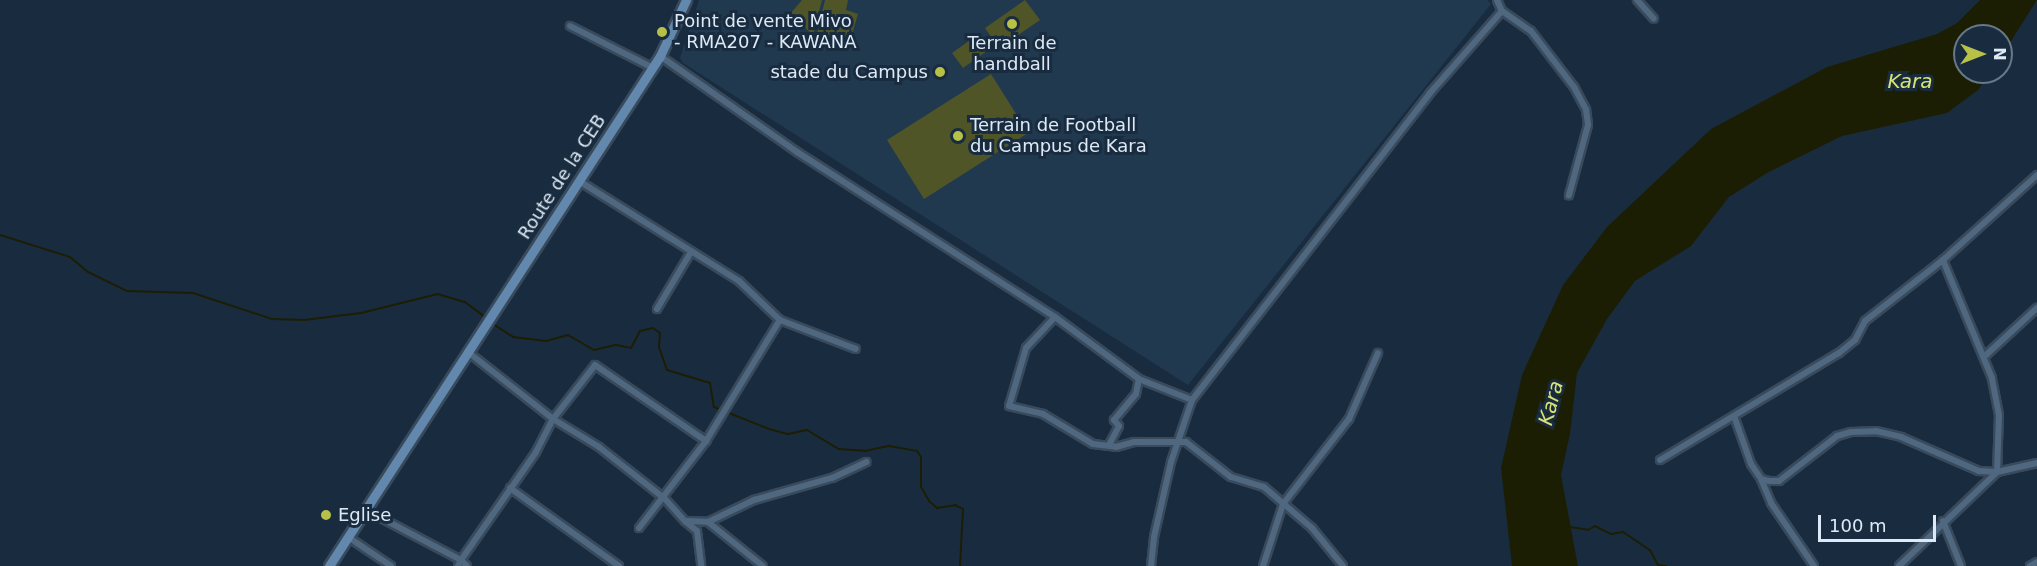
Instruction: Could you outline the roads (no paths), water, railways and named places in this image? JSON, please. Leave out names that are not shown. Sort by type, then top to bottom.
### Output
[{"type":"main road","name":"Route de la CEB","points":[[468,352],[660,57],[686,0]]},
{"type":"main road","points":[[328,566],[468,352]]},
{"type":"street","points":[[1497,0],[1502,11],[1531,31],[1574,87],[1586,110],[1588,125],[1569,195]]},
{"type":"street","points":[[1637,0],[1653,19]]},
{"type":"street","points":[[1151,566],[1154,537],[1192,400],[1430,93],[1502,11]]},
{"type":"street","points":[[570,26],[653,68]]},
{"type":"street","points":[[660,57],[797,152],[1054,317],[1139,379],[1192,400]]},
{"type":"street","points":[[1660,460],[1839,353],[1855,340],[1865,321],[1943,260],[2037,175]]},
{"type":"street","points":[[579,181],[739,281],[780,320],[856,349]]},
{"type":"street","points":[[657,309],[691,252]]},
{"type":"street","points":[[1899,566],[1997,472],[1999,415],[1985,356],[1943,260]]},
{"type":"street","points":[[1985,356],[2037,308]]},
{"type":"street","points":[[1054,317],[1026,348],[1009,406],[1043,414],[1074,430],[1087,442],[1109,445],[1186,442],[1231,477],[1264,487],[1312,528],[1343,566]]},
{"type":"street","points":[[639,528],[665,499],[706,441],[780,320]]},
{"type":"street","points":[[468,352],[553,419],[599,447],[665,499],[697,531],[702,566]]},
{"type":"street","points":[[1263,566],[1283,504],[1349,419],[1378,353]]},
{"type":"street","points":[[459,563],[553,419],[595,365],[706,441]]},
{"type":"street","points":[[1109,445],[1119,426],[1114,420],[1136,394],[1139,379]]},
{"type":"street","points":[[1734,416],[1740,443],[1761,479],[1771,503],[1814,566]]},
{"type":"street","points":[[1761,479],[1779,481],[1837,436],[1876,430],[1932,449],[1979,471],[1997,472],[2037,463]]},
{"type":"street","points":[[685,521],[708,522],[754,500],[832,478],[867,462]]},
{"type":"street","points":[[510,488],[616,565]]},
{"type":"street","points":[[366,510],[467,566]]},
{"type":"street","points":[[1944,521],[1961,566]]},
{"type":"street","points":[[708,522],[763,566]]},
{"type":"street","points":[[348,537],[391,566]]},
{"type":"street","points":[[2030,566],[2037,562]]},
{"type":"water","name":"Kara","points":[[1980,0],[2037,0],[2013,38],[2013,24],[1955,24]]},
{"type":"water","name":"Kara","points":[[1953,25],[1953,84],[1982,84],[1978,90],[1947,113],[1842,136],[1767,173],[1729,197],[1691,246],[1635,281],[1607,319],[1577,373],[1570,434],[1561,475],[1578,566],[1512,566],[1501,468],[1522,375],[1563,285],[1607,227],[1711,129],[1827,67],[1937,34]]},
{"type":"waterway","points":[[0,235],[70,257],[88,272],[127,291],[193,293],[272,319],[304,320],[361,313],[438,294],[465,302],[486,318]]},
{"type":"waterway","points":[[490,322],[513,337],[546,341],[568,335],[594,350],[616,345],[631,348],[640,331],[653,328],[660,333],[659,347],[667,370],[710,383],[714,407],[769,429],[788,434],[807,430],[839,449],[865,451],[889,446],[917,451],[921,457],[921,487],[929,501],[937,508],[955,505],[963,509],[960,566]]},
{"type":"waterway","points":[[1570,527],[1588,530],[1595,526],[1611,534],[1623,532],[1650,550],[1658,565],[1666,566]]},
{"type":"place","name":"Terrain de handball","points":[[1012,24]]},
{"type":"place","name":"Point de vente Mivo - RMA207 - KAWANA","points":[[662,32]]},
{"type":"place","name":"stade du Campus","points":[[940,72]]},
{"type":"place","name":"Terrain de Football du Campus de Kara","points":[[958,136]]},
{"type":"place","name":"Eglise","points":[[326,515]]}]
